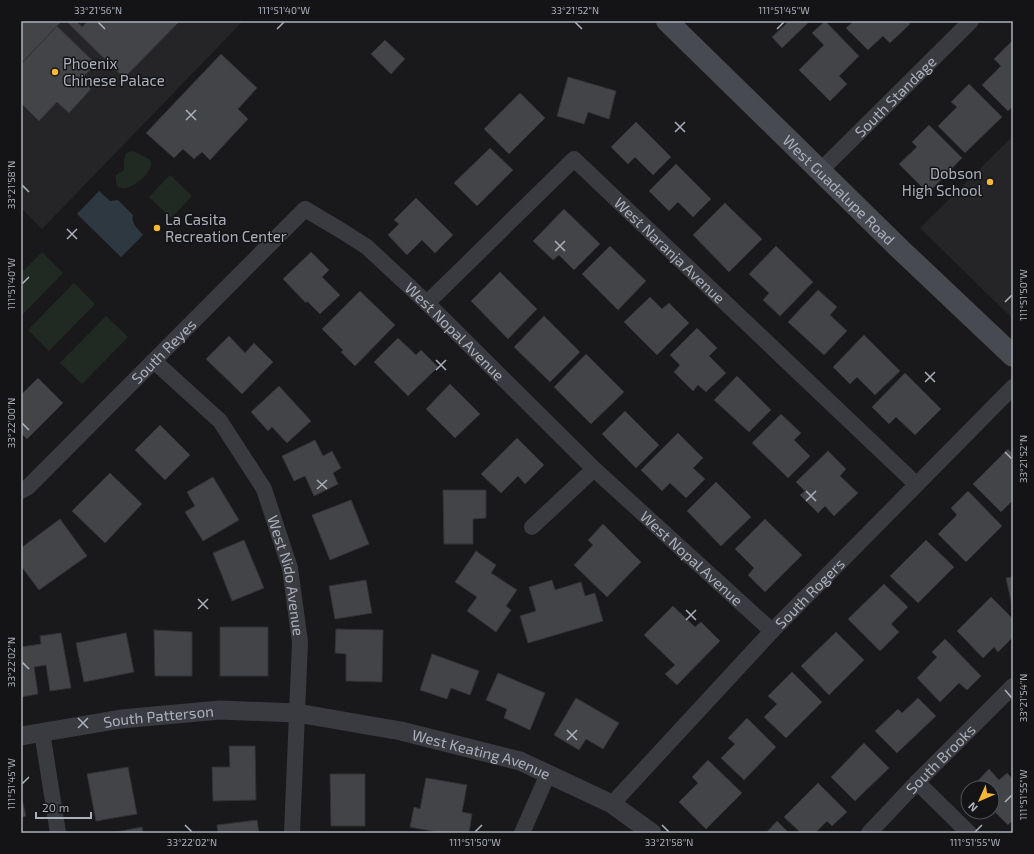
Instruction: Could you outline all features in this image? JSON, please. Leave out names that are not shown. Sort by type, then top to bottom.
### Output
[{"type":"main road","name":"West Guadalupe Road","points":[[666,21],[1013,356]]},
{"type":"street","name":"South Standage","points":[[820,171],[970,21]]},
{"type":"street","name":"West Naranja Avenue","points":[[427,303],[574,159],[916,484]]},
{"type":"street","name":"West Nopal Avenue","points":[[305,209],[367,248],[427,303],[594,468],[772,631]]},
{"type":"street","name":"South Reyes","points":[[21,491],[28,487],[305,209]]},
{"type":"street","name":"West Nido Avenue","points":[[154,361],[220,422],[264,489],[290,568],[300,642],[292,833]]},
{"type":"street","name":"South Rogers","points":[[612,804],[772,631],[1013,387]]},
{"type":"street","points":[[532,527],[594,468]]},
{"type":"street","name":"South Brooks","points":[[869,833],[917,782],[1013,686]]},
{"type":"street","name":"South Patterson","points":[[21,736],[121,719],[220,710],[297,713]]},
{"type":"street","name":"West Keating Avenue","points":[[297,713],[402,730],[520,762],[612,804],[652,833]]},
{"type":"street","points":[[42,732],[58,833]]},
{"type":"street","points":[[522,833],[548,774]]},
{"type":"street","points":[[917,782],[969,833]]},
{"type":"shaded area","points":[[21,21],[243,21],[42,229],[21,208]]},
{"type":"shaded area","name":"Dobson High School","points":[[1013,136],[1013,319],[920,228]]},
{"type":"shaded area","points":[[133,151],[150,160],[151,165],[148,172],[135,184],[121,188],[117,184],[116,175],[124,170],[126,153]]},
{"type":"shaded area","points":[[170,175],[192,196],[171,218],[149,197]]},
{"type":"shaded area","points":[[99,191],[110,201],[118,200],[133,215],[134,224],[143,235],[121,257],[77,214]]},
{"type":"shaded area","points":[[42,252],[63,273],[21,316],[21,273]]},
{"type":"shaded area","points":[[74,283],[95,304],[49,351],[28,330]]},
{"type":"shaded area","points":[[106,316],[128,337],[82,384],[60,363]]},
{"type":"building","points":[[21,21],[62,21],[21,64]]},
{"type":"building","points":[[66,21],[76,21],[82,27],[88,21],[180,21],[124,78]]},
{"type":"building","points":[[789,21],[810,21],[782,48],[772,37]]},
{"type":"building","points":[[825,21],[859,56],[839,76],[847,84],[830,101],[799,70],[824,45],[812,33]]},
{"type":"building","points":[[854,21],[908,21],[910,24],[890,43],[883,36],[868,50],[846,28]]},
{"type":"building","name":"Phoenix Chinese Palace","points":[[57,26],[96,64],[81,79],[91,89],[69,113],[57,102],[39,121],[21,103],[21,64]]},
{"type":"building","points":[[385,40],[405,59],[391,74],[371,54]]},
{"type":"building","points":[[1011,42],[1013,43],[1013,106],[1008,111],[982,85],[1001,66],[994,59]]},
{"type":"building","points":[[221,54],[257,88],[238,109],[248,119],[210,160],[202,152],[194,159],[183,149],[174,158],[146,133]]},
{"type":"building","points":[[568,77],[616,91],[609,119],[588,112],[584,124],[557,116]]},
{"type":"building","points":[[969,84],[1002,117],[965,153],[938,126],[957,107],[951,102]]},
{"type":"building","points":[[520,93],[545,118],[509,154],[484,129]]},
{"type":"building","points":[[636,122],[671,157],[653,175],[635,157],[628,164],[611,147]]},
{"type":"building","points":[[929,125],[962,158],[928,193],[899,164],[917,147],[912,142]]},
{"type":"building","points":[[490,148],[513,170],[477,206],[454,183]]},
{"type":"building","points":[[676,164],[711,199],[693,217],[678,202],[669,211],[649,191]]},
{"type":"building","points":[[416,198],[453,235],[435,253],[422,240],[407,255],[388,235],[399,224],[394,220]]},
{"type":"building","points":[[725,203],[762,239],[729,272],[693,235]]},
{"type":"building","points":[[564,209],[600,244],[574,270],[559,255],[553,260],[533,241]]},
{"type":"building","points":[[610,246],[646,281],[618,310],[582,274]]},
{"type":"building","points":[[776,246],[813,282],[780,316],[763,300],[769,293],[749,274]]},
{"type":"building","points":[[311,252],[329,270],[322,277],[340,295],[320,314],[307,301],[306,303],[283,279]]},
{"type":"building","points":[[500,272],[537,309],[508,339],[471,301]]},
{"type":"building","points":[[818,290],[837,307],[830,315],[847,331],[824,355],[788,322]]},
{"type":"building","points":[[360,291],[395,325],[355,366],[341,352],[343,350],[322,329]]},
{"type":"building","points":[[650,297],[662,309],[669,303],[689,323],[657,355],[624,322]]},
{"type":"building","points":[[544,316],[580,352],[550,382],[514,347]]},
{"type":"building","points":[[697,328],[717,348],[709,356],[726,373],[706,392],[698,385],[693,391],[674,372],[680,365],[670,355]]},
{"type":"building","points":[[864,335],[900,371],[875,395],[857,377],[850,384],[833,367]]},
{"type":"building","points":[[229,336],[245,353],[254,343],[273,362],[242,394],[206,359]]},
{"type":"building","points":[[398,338],[416,355],[421,350],[438,367],[408,396],[374,362]]},
{"type":"building","points":[[586,354],[624,392],[591,424],[554,387]]},
{"type":"building","points":[[905,373],[941,409],[915,435],[896,417],[889,424],[872,407]]},
{"type":"building","points":[[737,376],[771,410],[749,432],[714,400]]},
{"type":"building","points":[[38,378],[63,403],[27,439],[21,433],[21,395]]},
{"type":"building","points":[[450,384],[480,414],[455,438],[426,409]]},
{"type":"building","points":[[279,386],[311,421],[287,443],[272,427],[268,431],[251,412]]},
{"type":"building","points":[[625,411],[659,445],[636,468],[602,434]]},
{"type":"building","points":[[781,414],[801,433],[794,440],[810,456],[788,478],[752,443]]},
{"type":"building","points":[[160,425],[190,455],[165,480],[135,450]]},
{"type":"building","points":[[678,433],[703,458],[693,468],[705,479],[686,498],[670,483],[662,491],[641,470]]},
{"type":"building","points":[[517,438],[544,465],[525,484],[518,476],[501,493],[481,474]]},
{"type":"building","points":[[315,440],[323,456],[332,451],[341,468],[333,473],[338,484],[314,496],[305,476],[294,481],[282,456]]},
{"type":"building","points":[[1008,449],[1013,454],[1013,500],[1001,512],[973,484]]},
{"type":"building","points":[[828,451],[846,469],[840,476],[858,493],[834,516],[825,506],[818,513],[800,495],[805,491],[796,482]]},
{"type":"building","points":[[110,473],[142,504],[105,543],[72,511]]},
{"type":"building","points":[[213,477],[239,520],[203,541],[185,512],[195,506],[187,492]]},
{"type":"building","points":[[716,482],[751,517],[721,546],[687,511]]},
{"type":"building","points":[[443,490],[486,490],[486,518],[473,519],[473,544],[444,544]]},
{"type":"building","points":[[968,491],[1002,526],[966,562],[938,534],[957,515],[951,508]]},
{"type":"building","points":[[351,500],[369,544],[330,560],[312,515]]},
{"type":"building","points":[[60,519],[87,556],[39,590],[21,566],[21,548]]},
{"type":"building","points":[[765,519],[802,555],[765,592],[748,575],[754,568],[735,549]]},
{"type":"building","points":[[603,524],[641,562],[607,597],[574,565],[593,545],[588,540]]},
{"type":"building","points":[[244,540],[264,588],[232,601],[213,553]]},
{"type":"building","points":[[926,540],[954,567],[918,603],[890,576]]},
{"type":"building","points":[[476,551],[496,565],[491,573],[517,590],[506,606],[511,610],[496,632],[467,611],[477,597],[455,582]]},
{"type":"building","points":[[1013,577],[1013,604],[1012,605],[1006,578]]},
{"type":"building","points":[[366,580],[372,613],[335,619],[329,586]]},
{"type":"building","points":[[552,580],[555,590],[581,582],[585,596],[595,593],[603,621],[528,643],[520,616],[536,611],[529,587]]},
{"type":"building","points":[[884,584],[908,607],[891,624],[899,632],[880,651],[848,619]]},
{"type":"building","points":[[991,597],[1013,619],[1013,637],[998,652],[994,647],[983,658],[957,631]]},
{"type":"building","points":[[673,606],[695,627],[701,622],[720,641],[677,685],[665,674],[675,665],[644,635]]},
{"type":"building","points":[[220,627],[268,627],[268,676],[220,676]]},
{"type":"building","points":[[336,629],[383,630],[382,682],[346,681],[346,654],[335,653]]},
{"type":"building","points":[[154,630],[192,632],[192,676],[155,676]]},
{"type":"building","points":[[836,632],[864,660],[829,695],[801,666]]},
{"type":"building","points":[[61,633],[71,688],[50,691],[46,665],[34,667],[38,694],[21,697],[21,647],[41,644],[40,636]]},
{"type":"building","points":[[126,633],[134,672],[84,682],[76,643]]},
{"type":"building","points":[[945,639],[981,676],[967,690],[959,683],[940,702],[917,678],[937,657],[932,652]]},
{"type":"building","points":[[432,654],[479,671],[470,695],[451,688],[447,699],[420,690]]},
{"type":"building","points":[[792,672],[822,702],[786,738],[764,717],[777,704],[768,696]]},
{"type":"building","points":[[498,673],[545,693],[530,730],[504,718],[507,709],[486,700]]},
{"type":"building","points":[[576,698],[619,723],[603,749],[586,739],[579,750],[554,735]]},
{"type":"building","points":[[918,698],[936,716],[897,753],[875,731],[898,709],[902,713]]},
{"type":"building","points":[[747,718],[776,747],[744,780],[721,758],[735,744],[728,738]]},
{"type":"building","points":[[864,743],[889,768],[855,801],[831,777]]},
{"type":"building","points":[[229,746],[255,746],[256,800],[213,801],[212,767],[230,767]]},
{"type":"building","points":[[708,760],[742,793],[706,829],[679,802],[698,783],[692,777]]},
{"type":"building","points":[[128,767],[137,814],[96,821],[87,774]]},
{"type":"building","points":[[989,769],[999,780],[979,780]]},
{"type":"building","points":[[1007,773],[1013,779],[1013,820],[1008,825],[1000,817],[999,780]]},
{"type":"building","points":[[330,774],[365,774],[365,826],[331,826]]},
{"type":"building","points":[[426,778],[467,785],[462,812],[472,814],[469,833],[442,833],[410,827],[414,807],[420,809]]},
{"type":"building","points":[[818,783],[847,812],[832,826],[827,821],[815,833],[801,833],[784,817]]},
{"type":"building","points":[[21,796],[26,816],[21,817]]},
{"type":"building","points":[[257,820],[259,833],[218,833],[217,825]]},
{"type":"building","points":[[777,821],[789,833],[766,833]]},
{"type":"building","points":[[142,827],[143,833],[111,833]]},
{"type":"place","name":"Phoenix Chinese Palace","points":[[55,72]]},
{"type":"place","name":"Dobson High School","points":[[990,182]]},
{"type":"place","name":"La Casita Recreation Center","points":[[157,228]]}]
